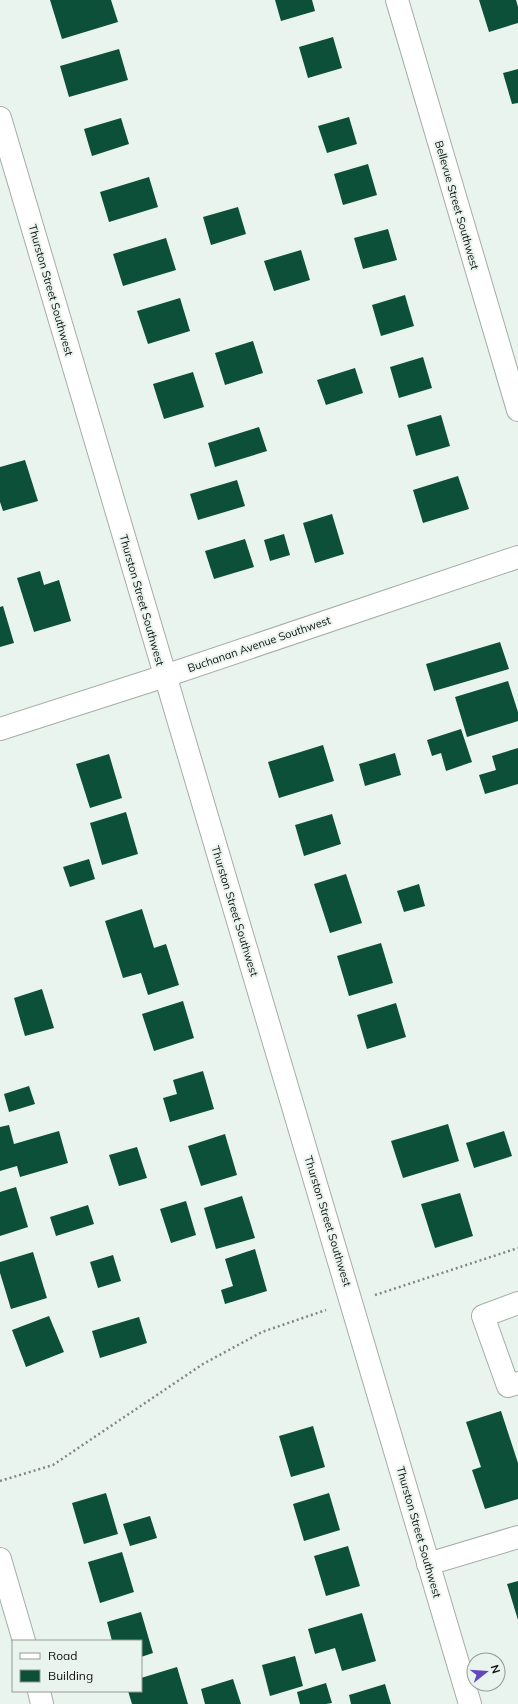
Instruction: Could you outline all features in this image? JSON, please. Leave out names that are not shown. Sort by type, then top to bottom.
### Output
[{"type":"street","name":"Bellevue Street Southwest","points":[[397,0],[518,410]]},
{"type":"street","name":"Thurston Street Southwest","points":[[0,118],[164,676],[352,1302],[470,1704]]},
{"type":"street","name":"Buchanan Avenue Southwest","points":[[0,729],[164,676],[518,557]]},
{"type":"street","points":[[518,1302],[483,1316],[508,1386],[518,1383]]},
{"type":"street","points":[[428,1564],[518,1537]]},
{"type":"street","points":[[0,1559],[24,1640]]},
{"type":"street","points":[[39,1692],[42,1704]]},
{"type":"path","points":[[0,1481],[53,1465],[203,1364],[262,1332],[518,1248]]},
{"type":"building","points":[[50,0],[111,0],[118,22],[62,39]]},
{"type":"building","points":[[275,0],[312,0],[315,11],[281,21]]},
{"type":"building","points":[[479,0],[516,0],[518,7],[518,23],[489,32]]},
{"type":"building","points":[[333,37],[342,68],[308,78],[299,47]]},
{"type":"building","points":[[119,49],[128,80],[69,97],[60,66]]},
{"type":"building","points":[[518,69],[518,103],[512,104],[503,73]]},
{"type":"building","points":[[349,117],[357,144],[327,153],[318,126]]},
{"type":"building","points":[[121,118],[129,144],[92,156],[84,129]]},
{"type":"building","points":[[368,164],[377,195],[343,205],[334,174]]},
{"type":"building","points":[[149,177],[158,207],[109,222],[100,192]]},
{"type":"building","points":[[238,207],[246,234],[211,245],[203,217]]},
{"type":"building","points":[[388,229],[397,260],[363,269],[354,238]]},
{"type":"building","points":[[166,238],[176,270],[123,286],[113,254]]},
{"type":"building","points":[[301,250],[310,280],[274,291],[264,261]]},
{"type":"building","points":[[405,295],[414,326],[381,336],[372,305]]},
{"type":"building","points":[[180,298],[190,331],[148,344],[137,311]]},
{"type":"building","points":[[253,341],[263,373],[225,385],[215,353]]},
{"type":"building","points":[[423,357],[432,388],[399,398],[390,367]]},
{"type":"building","points":[[355,368],[363,393],[326,405],[317,380]]},
{"type":"building","points":[[193,372],[204,407],[164,419],[153,384]]},
{"type":"building","points":[[441,415],[450,446],[416,456],[407,425]]},
{"type":"building","points":[[259,427],[267,451],[215,467],[208,443]]},
{"type":"building","points":[[25,460],[38,501],[3,511],[0,502],[0,467]]},
{"type":"building","points":[[458,476],[469,509],[423,523],[413,490]]},
{"type":"building","points":[[237,480],[245,506],[198,520],[190,494]]},
{"type":"building","points":[[332,514],[344,554],[315,563],[303,523]]},
{"type":"building","points":[[284,534],[290,555],[270,561],[264,540]]},
{"type":"building","points":[[245,539],[254,567],[214,579],[205,551]]},
{"type":"building","points":[[40,571],[44,585],[59,580],[71,621],[34,632],[17,578]]},
{"type":"building","points":[[3,606],[14,643],[0,647],[0,607]]},
{"type":"building","points":[[500,642],[509,669],[434,691],[426,664]]},
{"type":"building","points":[[508,681],[518,712],[518,721],[467,737],[455,697]]},
{"type":"building","points":[[461,729],[472,762],[446,771],[441,753],[432,756],[427,740]]},
{"type":"building","points":[[323,745],[334,781],[279,798],[268,762]]},
{"type":"building","points":[[518,748],[518,784],[485,794],[479,775],[496,770],[492,756]]},
{"type":"building","points":[[395,753],[401,775],[365,786],[359,764]]},
{"type":"building","points":[[109,754],[122,798],[90,808],[76,764]]},
{"type":"building","points":[[126,812],[138,854],[102,865],[90,823]]},
{"type":"building","points":[[332,814],[341,844],[304,856],[295,825]]},
{"type":"building","points":[[89,859],[95,879],[70,887],[63,867]]},
{"type":"building","points":[[346,874],[362,923],[330,933],[314,884]]},
{"type":"building","points":[[419,884],[425,906],[404,912],[397,891]]},
{"type":"building","points":[[142,909],[154,948],[166,944],[179,985],[148,995],[141,973],[123,978],[105,921]]},
{"type":"building","points":[[381,943],[393,983],[349,996],[337,956]]},
{"type":"building","points":[[42,989],[54,1028],[25,1036],[14,998]]},
{"type":"building","points":[[183,1001],[194,1038],[154,1051],[142,1014]]},
{"type":"building","points":[[396,1003],[406,1037],[367,1049],[357,1015]]},
{"type":"building","points":[[203,1071],[214,1109],[170,1122],[163,1098],[177,1094],[173,1080]]},
{"type":"building","points":[[29,1086],[35,1104],[9,1112],[4,1094]]},
{"type":"building","points":[[448,1124],[459,1161],[403,1178],[391,1141]]},
{"type":"building","points":[[9,1125],[14,1144],[59,1131],[68,1163],[20,1177],[17,1166],[0,1171],[0,1127]]},
{"type":"building","points":[[504,1131],[512,1156],[474,1168],[466,1143]]},
{"type":"building","points":[[225,1134],[237,1175],[201,1186],[188,1146]]},
{"type":"building","points":[[137,1147],[147,1178],[119,1186],[109,1155]]},
{"type":"building","points":[[16,1187],[28,1227],[0,1236],[0,1192]]},
{"type":"building","points":[[460,1193],[473,1236],[435,1248],[421,1204]]},
{"type":"building","points":[[242,1196],[255,1238],[216,1249],[204,1208]]},
{"type":"building","points":[[186,1201],[196,1235],[171,1243],[160,1209]]},
{"type":"building","points":[[88,1205],[94,1224],[56,1236],[50,1217]]},
{"type":"building","points":[[255,1249],[267,1291],[225,1304],[221,1290],[233,1286],[225,1259]]},
{"type":"building","points":[[33,1252],[47,1298],[11,1309],[0,1273],[0,1262]]},
{"type":"building","points":[[113,1255],[121,1281],[98,1288],[90,1262]]},
{"type":"building","points":[[49,1316],[64,1352],[26,1367],[12,1330]]},
{"type":"building","points":[[139,1317],[147,1343],[100,1358],[92,1331]]},
{"type":"building","points":[[501,1411],[518,1463],[518,1499],[485,1509],[472,1470],[481,1467],[466,1422]]},
{"type":"building","points":[[313,1426],[325,1467],[291,1477],[279,1436]]},
{"type":"building","points":[[106,1493],[118,1534],[84,1544],[72,1503]]},
{"type":"building","points":[[329,1493],[340,1530],[304,1541],[293,1504]]},
{"type":"building","points":[[150,1516],[157,1538],[130,1546],[123,1524]]},
{"type":"building","points":[[348,1546],[360,1586],[326,1596],[314,1556]]},
{"type":"building","points":[[122,1552],[134,1592],[100,1603],[88,1562]]},
{"type":"building","points":[[518,1581],[518,1620],[507,1584]]},
{"type":"building","points":[[141,1612],[153,1653],[142,1657],[142,1640],[112,1640],[107,1622]]},
{"type":"building","points":[[362,1613],[376,1661],[342,1671],[335,1648],[315,1654],[308,1629]]},
{"type":"building","points":[[295,1656],[303,1686],[270,1696],[262,1665]]},
{"type":"building","points":[[177,1667],[188,1704],[132,1704],[128,1692],[142,1692],[142,1678]]},
{"type":"building","points":[[233,1679],[241,1704],[205,1704],[201,1689]]},
{"type":"building","points":[[326,1683],[332,1703],[300,1704],[297,1692]]},
{"type":"building","points":[[385,1684],[391,1704],[351,1704],[349,1695]]}]
